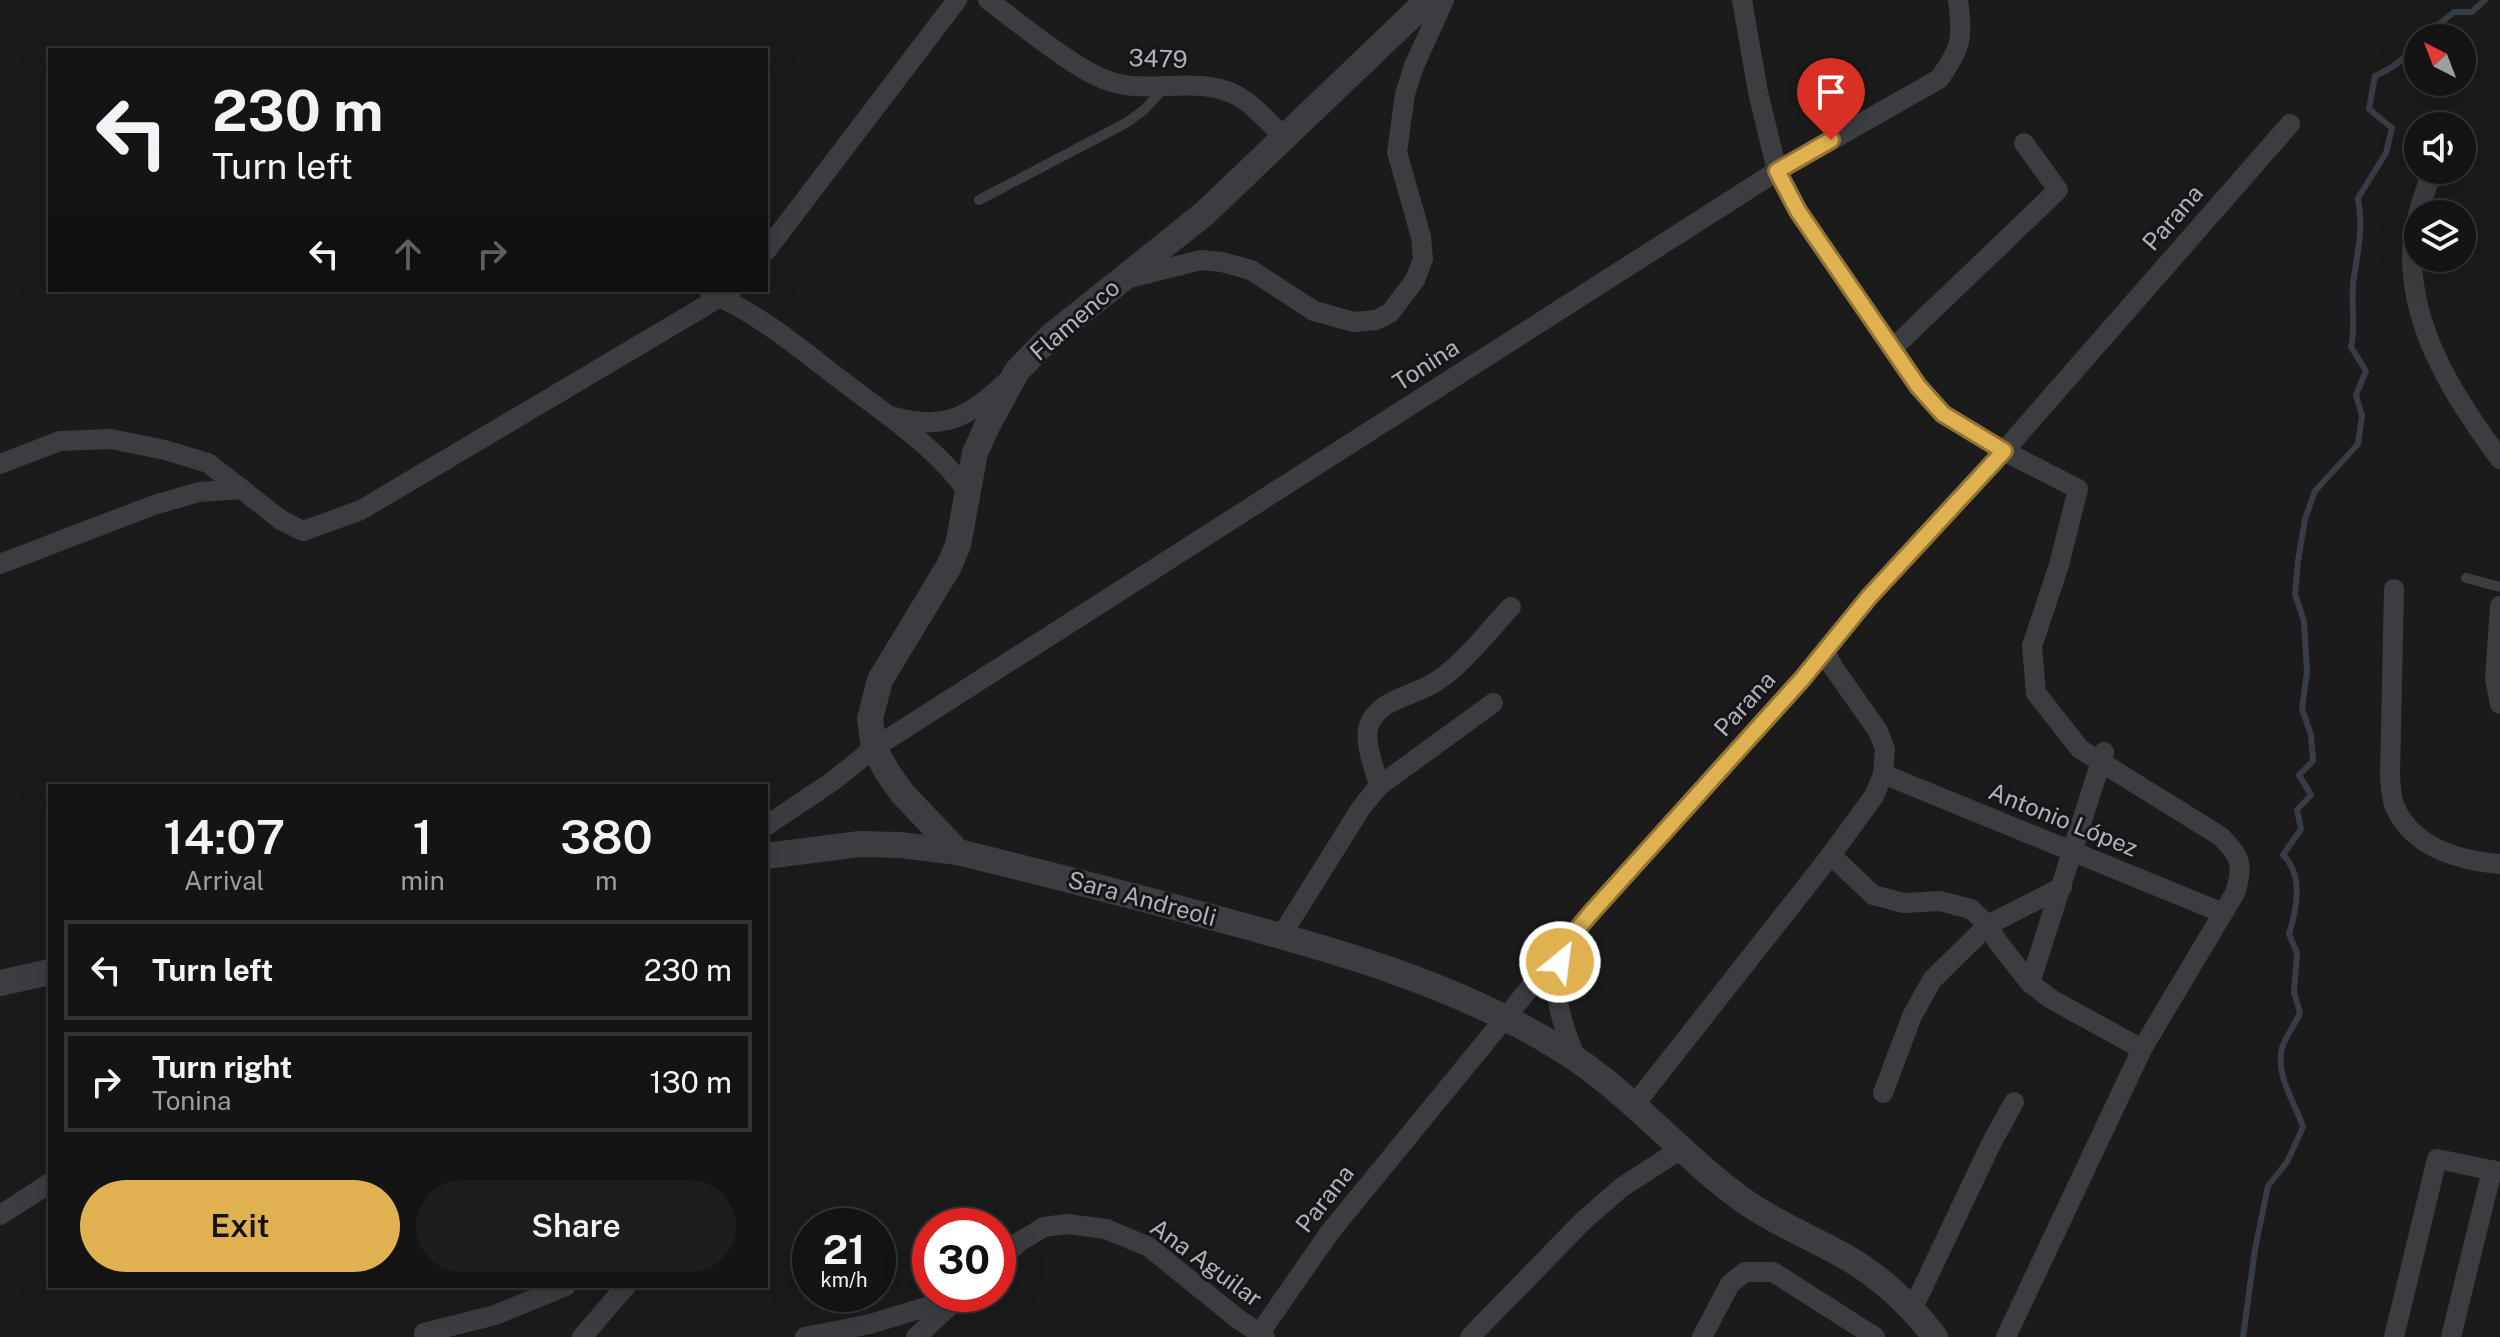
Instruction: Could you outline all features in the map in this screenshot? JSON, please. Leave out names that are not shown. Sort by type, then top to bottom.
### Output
[{"type":"street","points":[[768,248],[957,0]]},
{"type":"street","name":"3479","points":[[988,0],[1077,64],[1108,82],[1141,88],[1214,87],[1248,103],[1285,138]]},
{"type":"street","name":"Flamenco","points":[[958,852],[902,793],[874,748],[870,719],[880,680],[949,566],[958,545],[975,453],[1017,371],[1050,337],[1205,213],[1428,0]]},
{"type":"street","points":[[1121,280],[1201,260],[1222,262],[1251,270],[1314,311],[1354,322],[1376,320],[1390,313],[1415,280],[1423,259],[1421,237],[1397,152],[1405,94],[1414,66],[1444,0]]},
{"type":"street","points":[[1742,0],[1758,92],[1777,171],[1798,211],[1918,386],[1943,414],[2004,451],[2078,489],[2059,565],[2032,646],[2036,693],[2080,749],[2103,757],[2220,836],[2236,852],[2242,874],[2235,893],[2142,1049],[2006,1337]]},
{"type":"street","name":"Tonina","points":[[768,825],[833,781],[874,748],[1777,171],[1939,79],[1955,57],[1962,32],[1958,0]]},
{"type":"street","name":"Parana","points":[[1261,1336],[1330,1232],[1564,945],[2290,124]]},
{"type":"street","points":[[1893,348],[2058,190],[2024,143]]},
{"type":"street","points":[[2428,184],[2419,207],[2412,259],[2418,308],[2446,379],[2500,459]]},
{"type":"street","points":[[0,464],[60,441],[111,439],[165,450],[208,463],[281,520],[303,531],[361,510],[719,292],[886,414],[946,464],[968,493]]},
{"type":"street","points":[[886,414],[915,423],[947,421],[980,407],[1017,371]]},
{"type":"street","points":[[0,564],[154,505],[199,492],[242,489]]},
{"type":"street","points":[[2394,589],[2390,776],[2393,804],[2405,826],[2446,854],[2474,862],[2500,864]]},
{"type":"street","points":[[2500,606],[2495,679],[2500,704]]},
{"type":"street","points":[[1379,786],[1368,728],[1377,712],[1389,703],[1433,684],[1511,607]]},
{"type":"street","points":[[1635,1104],[1874,796],[1883,774],[1885,749],[1878,731],[1825,651]]},
{"type":"street","points":[[1281,936],[1361,808],[1379,786],[1493,703]]},
{"type":"street","points":[[2030,983],[2103,757]]},
{"type":"street","name":"Antonio López","points":[[1883,774],[2223,913]]},
{"type":"street","name":"Sara Andreoli","points":[[768,856],[860,844],[958,852],[1334,950],[1477,1002],[1564,1050],[1635,1104],[1711,1176],[1753,1207],[1848,1258],[1894,1290],[1913,1308],[1935,1337]]},
{"type":"street","points":[[1831,855],[1873,895],[1904,903],[1940,901],[1971,909],[1988,925],[2030,983],[2051,999],[2142,1049]]},
{"type":"street","points":[[1883,1093],[1912,1016],[1932,980],[1988,925],[2062,887]]},
{"type":"street","points":[[1564,945],[1556,978],[1557,1009],[1577,1062]]},
{"type":"street","points":[[0,983],[48,972]]},
{"type":"street","points":[[1913,1308],[2014,1102]]},
{"type":"street","points":[[1470,1337],[1583,1221],[1622,1187],[1681,1149]]},
{"type":"street","points":[[2394,1337],[2437,1159],[2496,1171],[2451,1337]]},
{"type":"street","points":[[0,1215],[48,1184]]},
{"type":"street","name":"Ana Aguilar","points":[[1016,1245],[1044,1227],[1067,1224],[1106,1229],[1149,1247],[1261,1336]]},
{"type":"street","points":[[1702,1337],[1730,1284],[1745,1272],[1773,1272],[1875,1337]]},
{"type":"street","points":[[424,1333],[495,1315],[561,1288]]},
{"type":"street","points":[[582,1337],[624,1288]]},
{"type":"street","points":[[805,1337],[870,1324],[912,1311]]},
{"type":"street","points":[[916,1337],[943,1312]]},
{"type":"lane","points":[[979,200],[1126,123],[1144,110],[1165,87]]},
{"type":"lane","points":[[2466,578],[2500,587]]},
{"type":"waterway","points":[[2439,24],[2454,12],[2472,12],[2485,0]]},
{"type":"waterway","points":[[2243,1337],[2255,1249],[2268,1186],[2287,1162],[2303,1127],[2281,1069],[2282,1048],[2300,1013],[2294,992],[2297,953],[2289,934],[2296,903],[2296,882],[2290,863],[2283,855],[2301,829],[2297,810],[2311,795],[2299,775],[2313,761],[2311,735],[2302,709],[2307,672],[2304,621],[2295,594],[2298,561],[2305,519],[2315,491],[2358,444],[2362,416],[2356,395],[2366,371],[2351,347],[2353,285],[2360,232],[2358,198],[2386,153],[2392,128],[2369,109],[2375,76],[2404,57]]},
{"type":"route","points":[[1560,962],[1564,945],[1591,913],[1803,678],[1869,597],[2004,451],[1943,414],[1918,386],[1798,211],[1777,171],[1831,140]]}]
